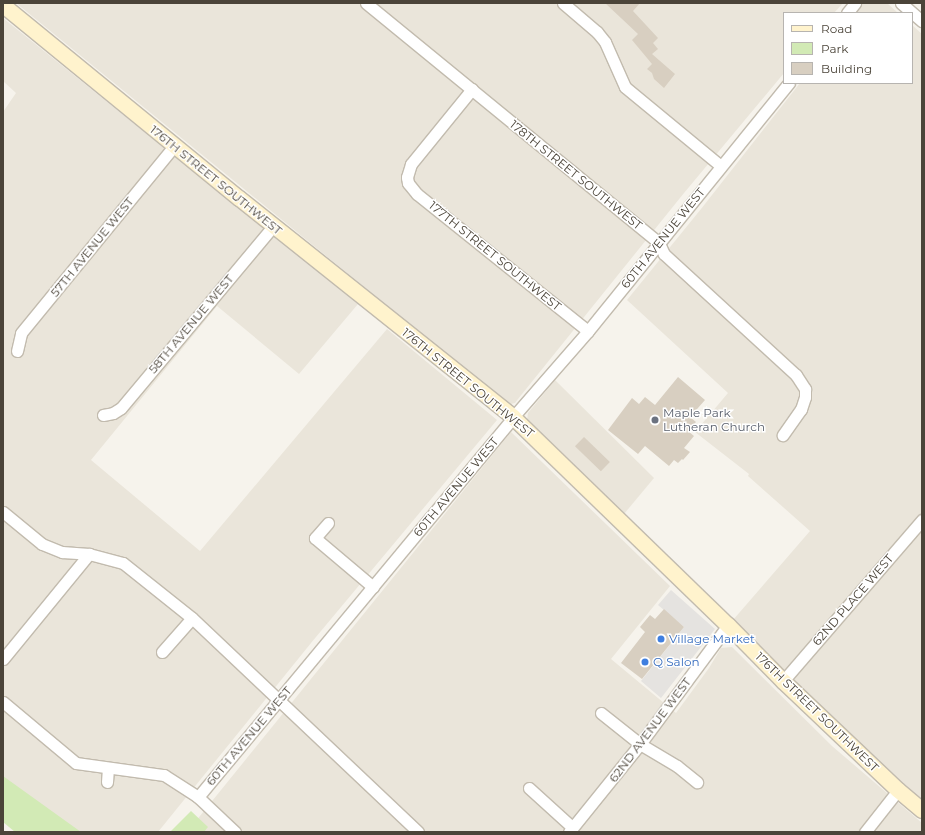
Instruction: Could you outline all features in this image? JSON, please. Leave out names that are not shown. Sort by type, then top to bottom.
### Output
[{"type":"street","name":"178TH STREET SOUTHWEST","points":[[366,3],[660,243],[664,254],[801,381],[805,389],[803,403],[783,435]]},
{"type":"street","points":[[563,3],[598,32],[605,42],[625,87],[721,166]]},
{"type":"street","points":[[848,12],[855,3]]},
{"type":"street","points":[[901,3],[912,12]]},
{"type":"street","name":"176TH STREET SOUTHWEST","points":[[3,5],[273,226],[513,417],[728,625],[783,681],[898,790],[922,810]]},
{"type":"street","points":[[913,13],[922,21]]},
{"type":"street","name":"60TH AVENUE WEST","points":[[198,797],[513,417],[588,331],[788,84]]},
{"type":"street","name":"177TH STREET SOUTHWEST","points":[[472,89],[411,164],[407,177],[408,183],[417,194],[588,331]]},
{"type":"street","name":"57TH AVENUE WEST","points":[[17,352],[21,333],[174,146]]},
{"type":"street","name":"58TH AVENUE WEST","points":[[103,415],[113,413],[121,408],[273,226]]},
{"type":"street","points":[[3,512],[42,544],[62,552],[89,554],[123,563],[192,618],[418,832]]},
{"type":"street","name":"62ND PLACE WEST","points":[[783,681],[922,520]]},
{"type":"street","points":[[328,523],[315,538],[373,586]]},
{"type":"street","points":[[3,659],[89,554]]},
{"type":"street","points":[[162,652],[192,618]]},
{"type":"street","name":"62ND AVENUE WEST","points":[[570,830],[602,793],[640,744],[728,625]]},
{"type":"street","points":[[3,702],[76,763],[164,775],[198,797],[235,832]]},
{"type":"street","points":[[601,713],[640,744],[677,766],[697,782]]},
{"type":"street","points":[[107,782],[108,768]]},
{"type":"street","points":[[529,788],[570,830]]},
{"type":"street","points":[[865,832],[898,790]]},
{"type":"shaded area","points":[[16,3],[843,3],[835,12],[783,12],[783,74],[684,193],[515,403],[511,404],[504,401]]},
{"type":"shaded area","points":[[862,3],[887,3],[897,12],[855,12]]},
{"type":"shaded area","points":[[3,18],[358,304],[299,374],[217,306],[91,460],[200,551],[387,329],[497,420],[311,643],[158,832],[53,832],[3,794],[3,112],[16,93],[3,81]]},
{"type":"shaded area","points":[[913,26],[922,34],[922,800],[861,748],[733,620],[810,531],[748,476],[749,474],[695,432],[728,393],[627,300],[799,84],[913,84]]},
{"type":"shaded area","points":[[555,380],[654,478],[624,514],[527,420],[528,413]]},
{"type":"shaded area","points":[[511,432],[670,586],[611,659],[676,713],[709,668],[721,648],[732,647],[832,746],[922,823],[922,832],[187,832]]},
{"type":"shaded area","points":[[671,590],[715,629],[661,698],[641,681],[684,627],[658,605]]},
{"type":"green space","points":[[3,776],[81,832],[15,832],[3,822]]},
{"type":"green space","points":[[191,811],[208,827],[204,832],[170,832]]},
{"type":"building","points":[[605,3],[640,3],[633,11],[658,38],[653,43],[658,49],[652,54],[675,74],[664,88],[654,79],[652,73],[647,69],[652,64],[632,40],[638,34]]},
{"type":"building","name":"Maple Park Lutheran Church","points":[[678,377],[705,400],[690,417],[696,422],[688,431],[694,436],[684,448],[690,452],[683,460],[682,459],[678,463],[674,460],[669,466],[645,446],[638,454],[608,430],[632,398],[639,404],[645,397],[655,405]]},
{"type":"building","points":[[584,437],[610,462],[601,471],[575,446]]},
{"type":"building","points":[[664,609],[684,627],[642,679],[621,663],[645,632],[640,627],[650,615],[655,619]]},
{"type":"place","name":"Maple Park Lutheran Church","points":[[655,420]]},
{"type":"place","name":"Village Market","points":[[661,639]]},
{"type":"place","name":"Q Salon","points":[[645,662]]}]
